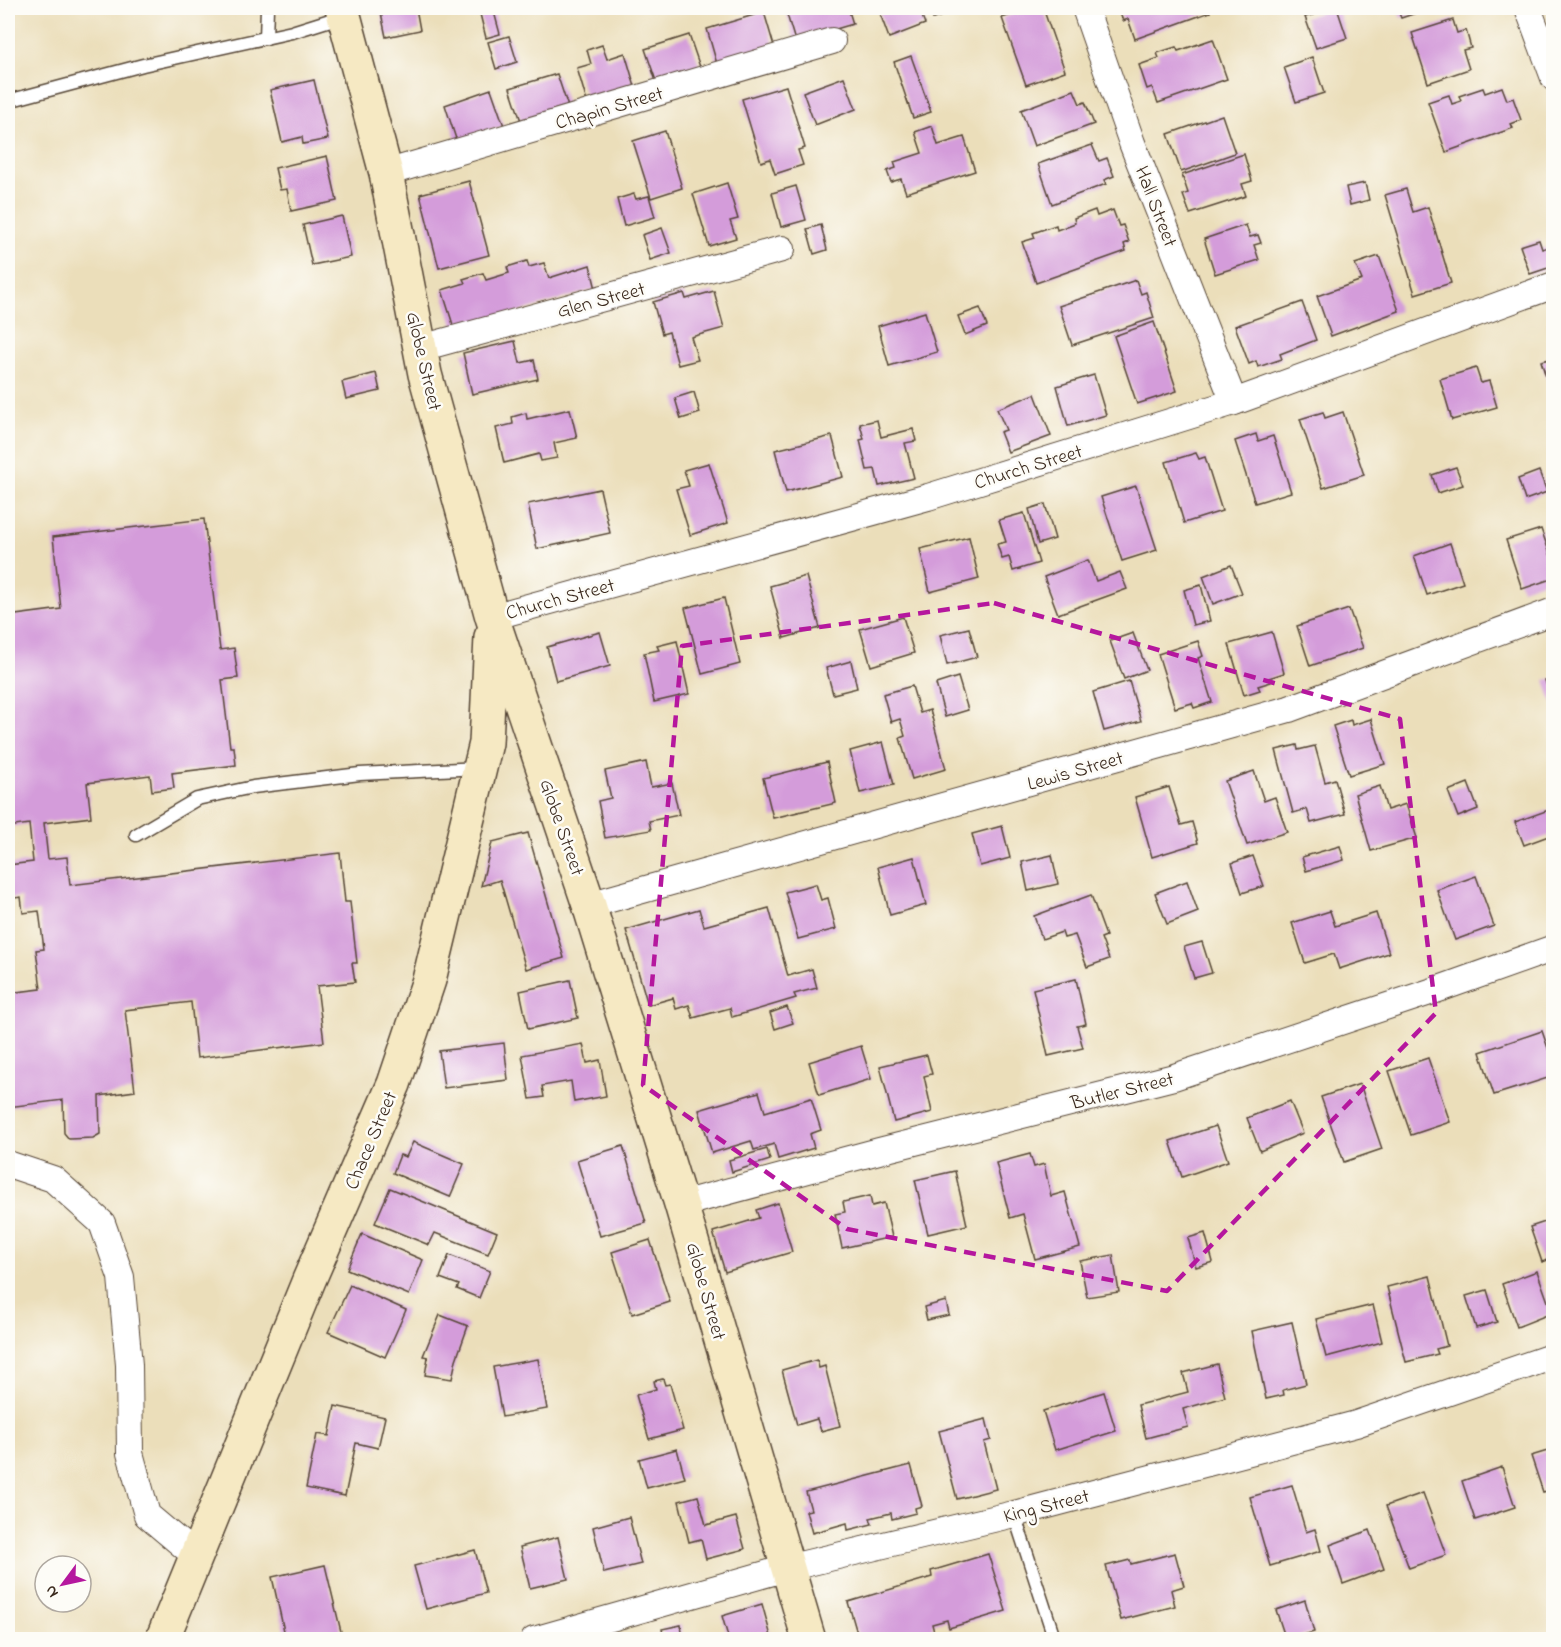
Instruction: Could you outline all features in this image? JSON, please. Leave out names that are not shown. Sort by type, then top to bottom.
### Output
[{"type":"main road","name":"Globe Street","points":[[343,11],[386,173],[425,374],[492,617],[589,905],[681,1204],[809,1640]]},
{"type":"main road","name":"Chace Street","points":[[162,1640],[309,1280],[394,1084],[429,980],[486,742],[492,617]]},
{"type":"street","name":"Hall Street","points":[[1085,8],[1132,143],[1234,402]]},
{"type":"street","points":[[1528,8],[1554,78]]},
{"type":"street","name":"Chapin Street","points":[[386,173],[832,41]]},
{"type":"street","name":"Glen Street","points":[[421,348],[782,249]]},
{"type":"street","name":"Church Street","points":[[492,617],[928,497],[1234,402],[1554,285]]},
{"type":"street","name":"Lewis Street","points":[[589,905],[1289,710],[1554,611]]},
{"type":"street","name":"Butler Street","points":[[681,1204],[879,1151],[1174,1077],[1436,990],[1554,948]]},
{"type":"street","points":[[8,1164],[53,1179],[102,1222],[121,1277],[129,1365],[130,1453],[147,1515],[197,1557]]},
{"type":"street","name":"King Street","points":[[534,1640],[787,1568],[1014,1514],[1356,1425],[1554,1356]]},
{"type":"lane","points":[[266,38],[267,8]]},
{"type":"lane","points":[[8,101],[142,65],[292,32],[343,11]]},
{"type":"lane","points":[[136,835],[198,800],[253,788],[360,774],[480,768]]},
{"type":"lane","points":[[1014,1514],[1055,1640]]},
{"type":"highlighted area","points":[[994,603],[1400,719],[1436,1013],[1167,1291],[847,1229],[643,1085],[682,646]]},
{"type":"building","points":[[380,8],[416,8],[420,30],[386,37]]},
{"type":"building","points":[[493,8],[500,34],[486,38],[479,10]]},
{"type":"building","points":[[785,8],[848,8],[853,24],[795,41]]},
{"type":"building","points":[[878,8],[919,8],[925,24],[889,38]]},
{"type":"building","points":[[929,8],[965,8],[933,19]]},
{"type":"building","points":[[1031,8],[1043,8],[1065,71],[1026,85],[1002,18]]},
{"type":"building","points":[[1118,8],[1208,8],[1210,12],[1135,39],[1128,19],[1123,21]]},
{"type":"building","points":[[1337,8],[1347,38],[1316,48],[1305,17]]},
{"type":"building","points":[[1397,8],[1431,8],[1401,18]]},
{"type":"building","points":[[764,12],[774,46],[717,64],[707,29]]},
{"type":"building","points":[[1453,20],[1457,33],[1466,30],[1471,48],[1463,50],[1469,69],[1428,83],[1412,33]]},
{"type":"building","points":[[689,35],[700,67],[656,81],[645,49]]},
{"type":"building","points":[[509,36],[517,62],[496,69],[488,42]]},
{"type":"building","points":[[1213,39],[1227,79],[1158,103],[1152,87],[1147,89],[1139,65],[1159,58],[1157,53],[1176,47],[1178,51]]},
{"type":"building","points":[[602,45],[607,59],[625,53],[635,87],[587,102],[577,68],[591,64],[587,50]]},
{"type":"building","points":[[911,56],[931,112],[913,118],[894,62]]},
{"type":"building","points":[[1312,57],[1324,93],[1296,102],[1284,67]]},
{"type":"building","points":[[557,74],[568,107],[521,121],[510,88]]},
{"type":"building","points":[[844,77],[856,109],[815,125],[803,92]]},
{"type":"building","points":[[314,80],[328,139],[303,144],[302,137],[282,142],[270,90]]},
{"type":"building","points":[[786,86],[805,148],[798,150],[803,165],[775,174],[770,159],[761,162],[742,99]]},
{"type":"building","points":[[1502,87],[1507,100],[1513,98],[1521,120],[1511,124],[1513,128],[1446,152],[1428,102],[1449,95],[1452,104],[1461,101],[1459,96],[1483,88],[1485,93]]},
{"type":"building","points":[[491,89],[504,126],[457,142],[445,105]]},
{"type":"building","points":[[1074,90],[1080,104],[1085,102],[1094,124],[1034,146],[1021,110]]},
{"type":"building","points":[[1222,115],[1235,153],[1181,172],[1168,134]]},
{"type":"building","points":[[932,126],[938,145],[964,137],[975,171],[906,193],[901,179],[891,182],[887,171],[896,168],[894,162],[922,153],[915,132]]},
{"type":"building","points":[[665,131],[682,188],[651,198],[633,141]]},
{"type":"building","points":[[1092,145],[1099,161],[1107,158],[1114,176],[1104,180],[1106,184],[1052,204],[1038,164]]},
{"type":"building","points":[[1244,154],[1252,181],[1242,184],[1246,196],[1190,214],[1183,195],[1188,193],[1182,175]]},
{"type":"building","points":[[327,156],[337,201],[291,211],[287,189],[280,190],[275,168]]},
{"type":"building","points":[[469,181],[489,255],[439,268],[420,194]]},
{"type":"building","points":[[727,183],[738,219],[730,221],[736,238],[709,246],[693,194]]},
{"type":"building","points":[[1365,183],[1369,200],[1350,205],[1346,187]]},
{"type":"building","points":[[796,186],[806,220],[781,227],[772,193]]},
{"type":"building","points":[[1406,189],[1413,212],[1428,207],[1451,283],[1415,294],[1385,195]]},
{"type":"building","points":[[634,194],[636,199],[649,196],[655,217],[624,226],[617,199]]},
{"type":"building","points":[[1095,210],[1097,216],[1113,210],[1119,226],[1123,225],[1129,242],[1124,244],[1126,251],[1036,283],[1022,242],[1035,238],[1033,233],[1056,225],[1057,230],[1075,223],[1074,218]]},
{"type":"building","points":[[342,216],[351,257],[312,265],[303,225]]},
{"type":"building","points":[[821,225],[827,250],[814,254],[807,229]]},
{"type":"building","points":[[1246,225],[1250,237],[1258,235],[1261,243],[1254,245],[1259,260],[1215,274],[1204,239]]},
{"type":"building","points":[[662,228],[671,253],[650,260],[642,235]]},
{"type":"building","points":[[1539,240],[1542,249],[1554,245],[1554,266],[1530,274],[1520,246]]},
{"type":"building","points":[[1379,256],[1399,311],[1331,336],[1317,296],[1362,280],[1355,264]]},
{"type":"building","points":[[527,261],[529,267],[544,263],[549,278],[590,265],[596,289],[455,331],[442,290],[465,283],[463,279],[483,273],[486,280],[509,273],[507,267]]},
{"type":"building","points":[[1136,280],[1141,294],[1146,292],[1154,318],[1072,345],[1059,306]]},
{"type":"building","points":[[714,291],[724,328],[691,337],[698,360],[678,365],[669,332],[662,334],[653,302],[684,293],[686,299]]},
{"type":"building","points":[[1302,302],[1316,340],[1280,354],[1282,359],[1258,367],[1256,361],[1249,364],[1235,326]]},
{"type":"building","points":[[980,308],[987,326],[965,335],[958,316]]},
{"type":"building","points":[[925,312],[937,352],[889,366],[878,326]]},
{"type":"building","points":[[1154,322],[1177,391],[1137,404],[1114,336]]},
{"type":"building","points":[[515,341],[520,363],[534,360],[538,379],[472,394],[463,353]]},
{"type":"building","points":[[1554,358],[1554,399],[1553,399],[1541,361]]},
{"type":"building","points":[[1476,368],[1481,383],[1489,381],[1497,407],[1452,420],[1440,379]]},
{"type":"building","points":[[376,373],[380,391],[346,399],[342,382]]},
{"type":"building","points":[[1094,375],[1106,415],[1068,426],[1057,386]]},
{"type":"building","points":[[694,392],[700,413],[681,419],[675,398]]},
{"type":"building","points":[[1035,394],[1051,436],[1008,452],[1000,432],[1006,430],[997,409]]},
{"type":"building","points":[[570,409],[577,438],[554,443],[557,458],[541,461],[539,454],[504,463],[496,428],[513,424],[512,417],[526,413],[527,419]]},
{"type":"building","points":[[1323,412],[1325,418],[1343,412],[1364,475],[1323,488],[1300,419]]},
{"type":"building","points":[[877,420],[881,437],[913,429],[916,441],[905,443],[914,478],[879,486],[875,469],[867,470],[860,440],[864,439],[860,424]]},
{"type":"building","points":[[1256,434],[1258,441],[1273,436],[1291,492],[1255,503],[1235,441]]},
{"type":"building","points":[[832,436],[843,477],[786,492],[775,450]]},
{"type":"building","points":[[1196,453],[1199,459],[1205,457],[1222,511],[1184,523],[1166,462]]},
{"type":"building","points":[[709,463],[728,523],[690,535],[676,489],[689,486],[684,470]]},
{"type":"building","points":[[1456,467],[1463,485],[1438,493],[1432,475]]},
{"type":"building","points":[[1539,471],[1547,492],[1525,500],[1518,479]]},
{"type":"building","points":[[1136,486],[1157,550],[1122,561],[1101,497]]},
{"type":"building","points":[[600,489],[610,533],[537,549],[528,504]]},
{"type":"building","points":[[1045,504],[1055,539],[1038,544],[1029,509]]},
{"type":"building","points":[[1024,513],[1039,563],[1013,571],[1009,557],[1002,559],[997,544],[1006,542],[999,520]]},
{"type":"building","points":[[204,519],[220,650],[234,648],[238,678],[222,680],[230,747],[234,747],[236,765],[172,773],[174,788],[152,791],[150,775],[87,783],[91,817],[44,823],[48,859],[67,857],[70,885],[340,853],[345,902],[350,902],[357,963],[352,963],[355,982],[317,986],[324,1042],[197,1058],[191,1002],[125,1010],[135,1091],[99,1096],[100,1134],[93,1138],[69,1139],[64,1133],[63,1100],[8,1107],[8,993],[41,989],[36,950],[44,949],[39,911],[23,913],[21,897],[8,899],[8,865],[33,862],[29,824],[8,827],[8,616],[61,609],[53,537]]},
{"type":"building","points":[[1541,529],[1554,565],[1554,578],[1522,589],[1506,540]]},
{"type":"building","points":[[969,537],[979,579],[930,592],[920,549]]},
{"type":"building","points":[[1450,543],[1463,583],[1427,595],[1414,556]]},
{"type":"building","points":[[1088,560],[1096,581],[1120,572],[1127,589],[1058,614],[1044,577]]},
{"type":"building","points":[[1231,565],[1242,593],[1213,604],[1203,576]]},
{"type":"building","points":[[806,576],[820,628],[784,638],[770,586]]},
{"type":"building","points":[[1201,585],[1210,621],[1193,625],[1184,590]]},
{"type":"building","points":[[724,598],[740,664],[702,674],[685,608]]},
{"type":"building","points":[[1349,609],[1363,648],[1310,666],[1297,626]]},
{"type":"building","points":[[903,617],[914,653],[871,666],[860,629]]},
{"type":"building","points":[[969,628],[977,657],[947,665],[940,635]]},
{"type":"building","points":[[600,632],[610,666],[556,681],[547,647]]},
{"type":"building","points":[[1272,632],[1284,673],[1269,678],[1271,682],[1258,686],[1260,690],[1244,695],[1229,644]]},
{"type":"building","points":[[1133,633],[1147,670],[1124,679],[1110,641]]},
{"type":"building","points":[[677,641],[689,694],[654,702],[644,653],[659,650],[657,646]]},
{"type":"building","points":[[1198,641],[1203,656],[1198,658],[1212,702],[1194,708],[1192,703],[1175,708],[1158,654]]},
{"type":"building","points":[[851,661],[857,688],[833,694],[826,668]]},
{"type":"building","points":[[958,677],[968,710],[945,717],[936,684]]},
{"type":"building","points":[[1554,678],[1554,705],[1553,705],[1545,680]]},
{"type":"building","points":[[1129,681],[1141,721],[1104,731],[1093,692]]},
{"type":"building","points":[[912,686],[920,713],[930,710],[946,769],[912,779],[900,738],[905,736],[900,719],[891,722],[883,694]]},
{"type":"building","points":[[1371,719],[1385,764],[1349,775],[1333,726],[1351,720],[1352,725]]},
{"type":"building","points":[[883,742],[894,785],[860,793],[850,751]]},
{"type":"building","points":[[1297,745],[1298,750],[1315,746],[1325,782],[1335,779],[1345,814],[1311,823],[1307,809],[1293,813],[1276,750]]},
{"type":"building","points":[[646,762],[651,787],[672,783],[679,815],[649,821],[651,830],[605,838],[598,801],[611,798],[605,771]]},
{"type":"building","points":[[827,762],[836,803],[773,818],[763,778]]},
{"type":"building","points":[[1254,771],[1264,801],[1275,797],[1287,832],[1247,845],[1225,781]]},
{"type":"building","points":[[1468,783],[1478,809],[1458,817],[1448,791]]},
{"type":"building","points":[[1380,786],[1387,810],[1406,804],[1417,838],[1371,851],[1355,794]]},
{"type":"building","points":[[1169,787],[1181,825],[1192,822],[1198,843],[1152,857],[1135,797]]},
{"type":"building","points":[[1554,808],[1554,834],[1524,845],[1515,822]]},
{"type":"building","points":[[1002,826],[1010,858],[980,866],[972,834]]},
{"type":"building","points":[[528,833],[564,958],[526,969],[500,880],[481,886],[492,842]]},
{"type":"building","points":[[1340,846],[1344,860],[1306,871],[1302,857]]},
{"type":"building","points":[[1052,855],[1058,884],[1028,891],[1022,862]]},
{"type":"building","points":[[1253,856],[1264,886],[1242,893],[1232,863]]},
{"type":"building","points":[[914,857],[926,905],[890,915],[878,867]]},
{"type":"building","points":[[1476,876],[1494,926],[1455,940],[1437,890]]},
{"type":"building","points":[[1187,881],[1198,912],[1167,924],[1155,893]]},
{"type":"building","points":[[816,884],[821,900],[828,898],[836,929],[798,939],[785,892]]},
{"type":"building","points":[[1091,895],[1106,936],[1101,938],[1109,959],[1087,967],[1075,935],[1064,938],[1062,932],[1042,939],[1034,916]]},
{"type":"building","points":[[769,908],[788,976],[812,969],[817,988],[794,994],[796,998],[732,1017],[730,1008],[693,1018],[689,1005],[676,1009],[673,998],[648,1005],[626,930],[699,909],[704,926]]},
{"type":"building","points":[[1330,911],[1335,926],[1376,913],[1389,953],[1339,969],[1334,954],[1305,963],[1292,923]]},
{"type":"building","points":[[1202,942],[1212,973],[1194,978],[1184,947]]},
{"type":"building","points":[[1076,979],[1086,1024],[1077,1026],[1083,1048],[1048,1056],[1033,989]]},
{"type":"building","points":[[570,980],[578,1018],[528,1029],[520,991]]},
{"type":"building","points":[[787,1007],[793,1023],[775,1029],[770,1013]]},
{"type":"building","points":[[1542,1031],[1549,1051],[1554,1049],[1554,1057],[1551,1058],[1554,1076],[1494,1095],[1480,1052]]},
{"type":"building","points":[[504,1043],[508,1080],[444,1088],[439,1051]]},
{"type":"building","points":[[583,1044],[587,1063],[600,1060],[606,1096],[574,1102],[571,1081],[542,1086],[544,1097],[530,1099],[522,1055]]},
{"type":"building","points":[[861,1046],[871,1079],[819,1095],[809,1062]]},
{"type":"building","points":[[927,1055],[932,1074],[924,1076],[932,1112],[894,1122],[880,1066]]},
{"type":"building","points":[[1428,1058],[1450,1122],[1411,1135],[1389,1071]]},
{"type":"building","points":[[1360,1084],[1382,1149],[1344,1162],[1321,1097]]},
{"type":"building","points":[[759,1092],[765,1112],[811,1098],[821,1130],[810,1134],[814,1148],[778,1159],[774,1144],[754,1150],[751,1141],[712,1153],[699,1110]]},
{"type":"building","points":[[1290,1101],[1303,1133],[1260,1151],[1247,1118]]},
{"type":"building","points":[[1216,1126],[1228,1161],[1182,1177],[1170,1141]]},
{"type":"building","points":[[413,1142],[464,1164],[450,1197],[393,1173],[400,1155],[406,1157]]},
{"type":"building","points":[[623,1146],[646,1223],[600,1236],[577,1160]]},
{"type":"building","points":[[767,1149],[770,1160],[732,1172],[729,1160]]},
{"type":"building","points":[[1030,1154],[1034,1167],[1044,1164],[1051,1196],[1065,1192],[1080,1247],[1035,1259],[1023,1214],[1010,1218],[996,1163]]},
{"type":"building","points":[[955,1171],[967,1225],[928,1234],[915,1180]]},
{"type":"building","points":[[390,1188],[497,1232],[488,1254],[435,1233],[429,1245],[375,1223]]},
{"type":"building","points":[[870,1196],[872,1206],[884,1203],[892,1237],[842,1248],[835,1214],[845,1212],[843,1202]]},
{"type":"building","points":[[778,1203],[792,1252],[725,1272],[713,1232],[759,1218],[756,1210]]},
{"type":"building","points":[[1554,1219],[1554,1258],[1542,1262],[1530,1227]]},
{"type":"building","points":[[1205,1233],[1213,1262],[1196,1267],[1188,1238]]},
{"type":"building","points":[[362,1234],[423,1260],[409,1295],[347,1269]]},
{"type":"building","points":[[650,1240],[670,1302],[632,1314],[612,1252]]},
{"type":"building","points":[[449,1255],[490,1271],[479,1298],[457,1289],[459,1285],[440,1278]]},
{"type":"building","points":[[1113,1255],[1119,1292],[1087,1297],[1080,1261]]},
{"type":"building","points":[[1537,1271],[1552,1313],[1517,1327],[1502,1284]]},
{"type":"building","points":[[1430,1276],[1447,1346],[1436,1349],[1438,1354],[1406,1362],[1387,1287]]},
{"type":"building","points":[[350,1285],[406,1310],[385,1357],[328,1332]]},
{"type":"building","points":[[1487,1290],[1497,1322],[1476,1328],[1466,1296]]},
{"type":"building","points":[[946,1301],[949,1315],[927,1320],[924,1307]]},
{"type":"building","points":[[1373,1305],[1382,1342],[1326,1357],[1316,1319]]},
{"type":"building","points":[[440,1315],[468,1326],[452,1379],[425,1375],[428,1357],[423,1356]]},
{"type":"building","points":[[1292,1322],[1306,1384],[1283,1390],[1284,1395],[1266,1399],[1252,1331]]},
{"type":"building","points":[[538,1359],[547,1409],[502,1417],[493,1367]]},
{"type":"building","points":[[817,1360],[819,1368],[825,1366],[840,1426],[821,1431],[817,1419],[797,1425],[782,1370]]},
{"type":"building","points":[[1217,1364],[1225,1397],[1183,1409],[1188,1427],[1146,1438],[1138,1405],[1188,1392],[1183,1373]]},
{"type":"building","points":[[663,1379],[665,1385],[670,1384],[683,1430],[649,1439],[636,1395],[656,1389],[654,1381]]},
{"type":"building","points":[[1104,1392],[1116,1431],[1055,1450],[1043,1411]]},
{"type":"building","points":[[335,1406],[385,1417],[378,1448],[356,1443],[345,1496],[306,1488],[317,1434],[329,1436]]},
{"type":"building","points":[[986,1419],[991,1440],[984,1442],[996,1489],[957,1499],[939,1431]]},
{"type":"building","points":[[677,1449],[685,1478],[647,1488],[639,1459]]},
{"type":"building","points":[[1554,1449],[1554,1489],[1543,1492],[1531,1456]]},
{"type":"building","points":[[911,1465],[922,1506],[915,1508],[916,1513],[892,1519],[891,1513],[870,1518],[872,1524],[848,1530],[847,1523],[812,1533],[806,1511],[811,1510],[806,1492]]},
{"type":"building","points":[[1502,1467],[1515,1507],[1475,1520],[1462,1481]]},
{"type":"building","points":[[1292,1485],[1306,1532],[1315,1529],[1321,1551],[1270,1566],[1250,1497]]},
{"type":"building","points":[[1423,1493],[1446,1555],[1409,1568],[1386,1506]]},
{"type":"building","points":[[698,1496],[706,1525],[736,1517],[745,1549],[706,1559],[701,1539],[689,1542],[679,1501]]},
{"type":"building","points":[[629,1517],[641,1564],[604,1573],[593,1527]]},
{"type":"building","points":[[1370,1530],[1384,1569],[1343,1584],[1330,1545]]},
{"type":"building","points":[[558,1537],[568,1579],[530,1588],[520,1547]]},
{"type":"building","points":[[475,1550],[486,1593],[426,1609],[414,1566]]},
{"type":"building","points":[[1175,1553],[1184,1586],[1171,1590],[1175,1606],[1121,1620],[1106,1566],[1130,1560],[1131,1564]]},
{"type":"building","points":[[988,1554],[1006,1611],[949,1628],[947,1620],[932,1624],[936,1640],[859,1640],[848,1602],[932,1577],[931,1571]]},
{"type":"building","points":[[325,1565],[343,1640],[286,1640],[272,1577]]},
{"type":"building","points":[[1305,1600],[1314,1632],[1286,1640],[1276,1610]]},
{"type":"building","points":[[762,1604],[772,1640],[729,1640],[722,1616]]},
{"type":"building","points":[[681,1625],[683,1640],[639,1640],[663,1634],[662,1629]]}]
